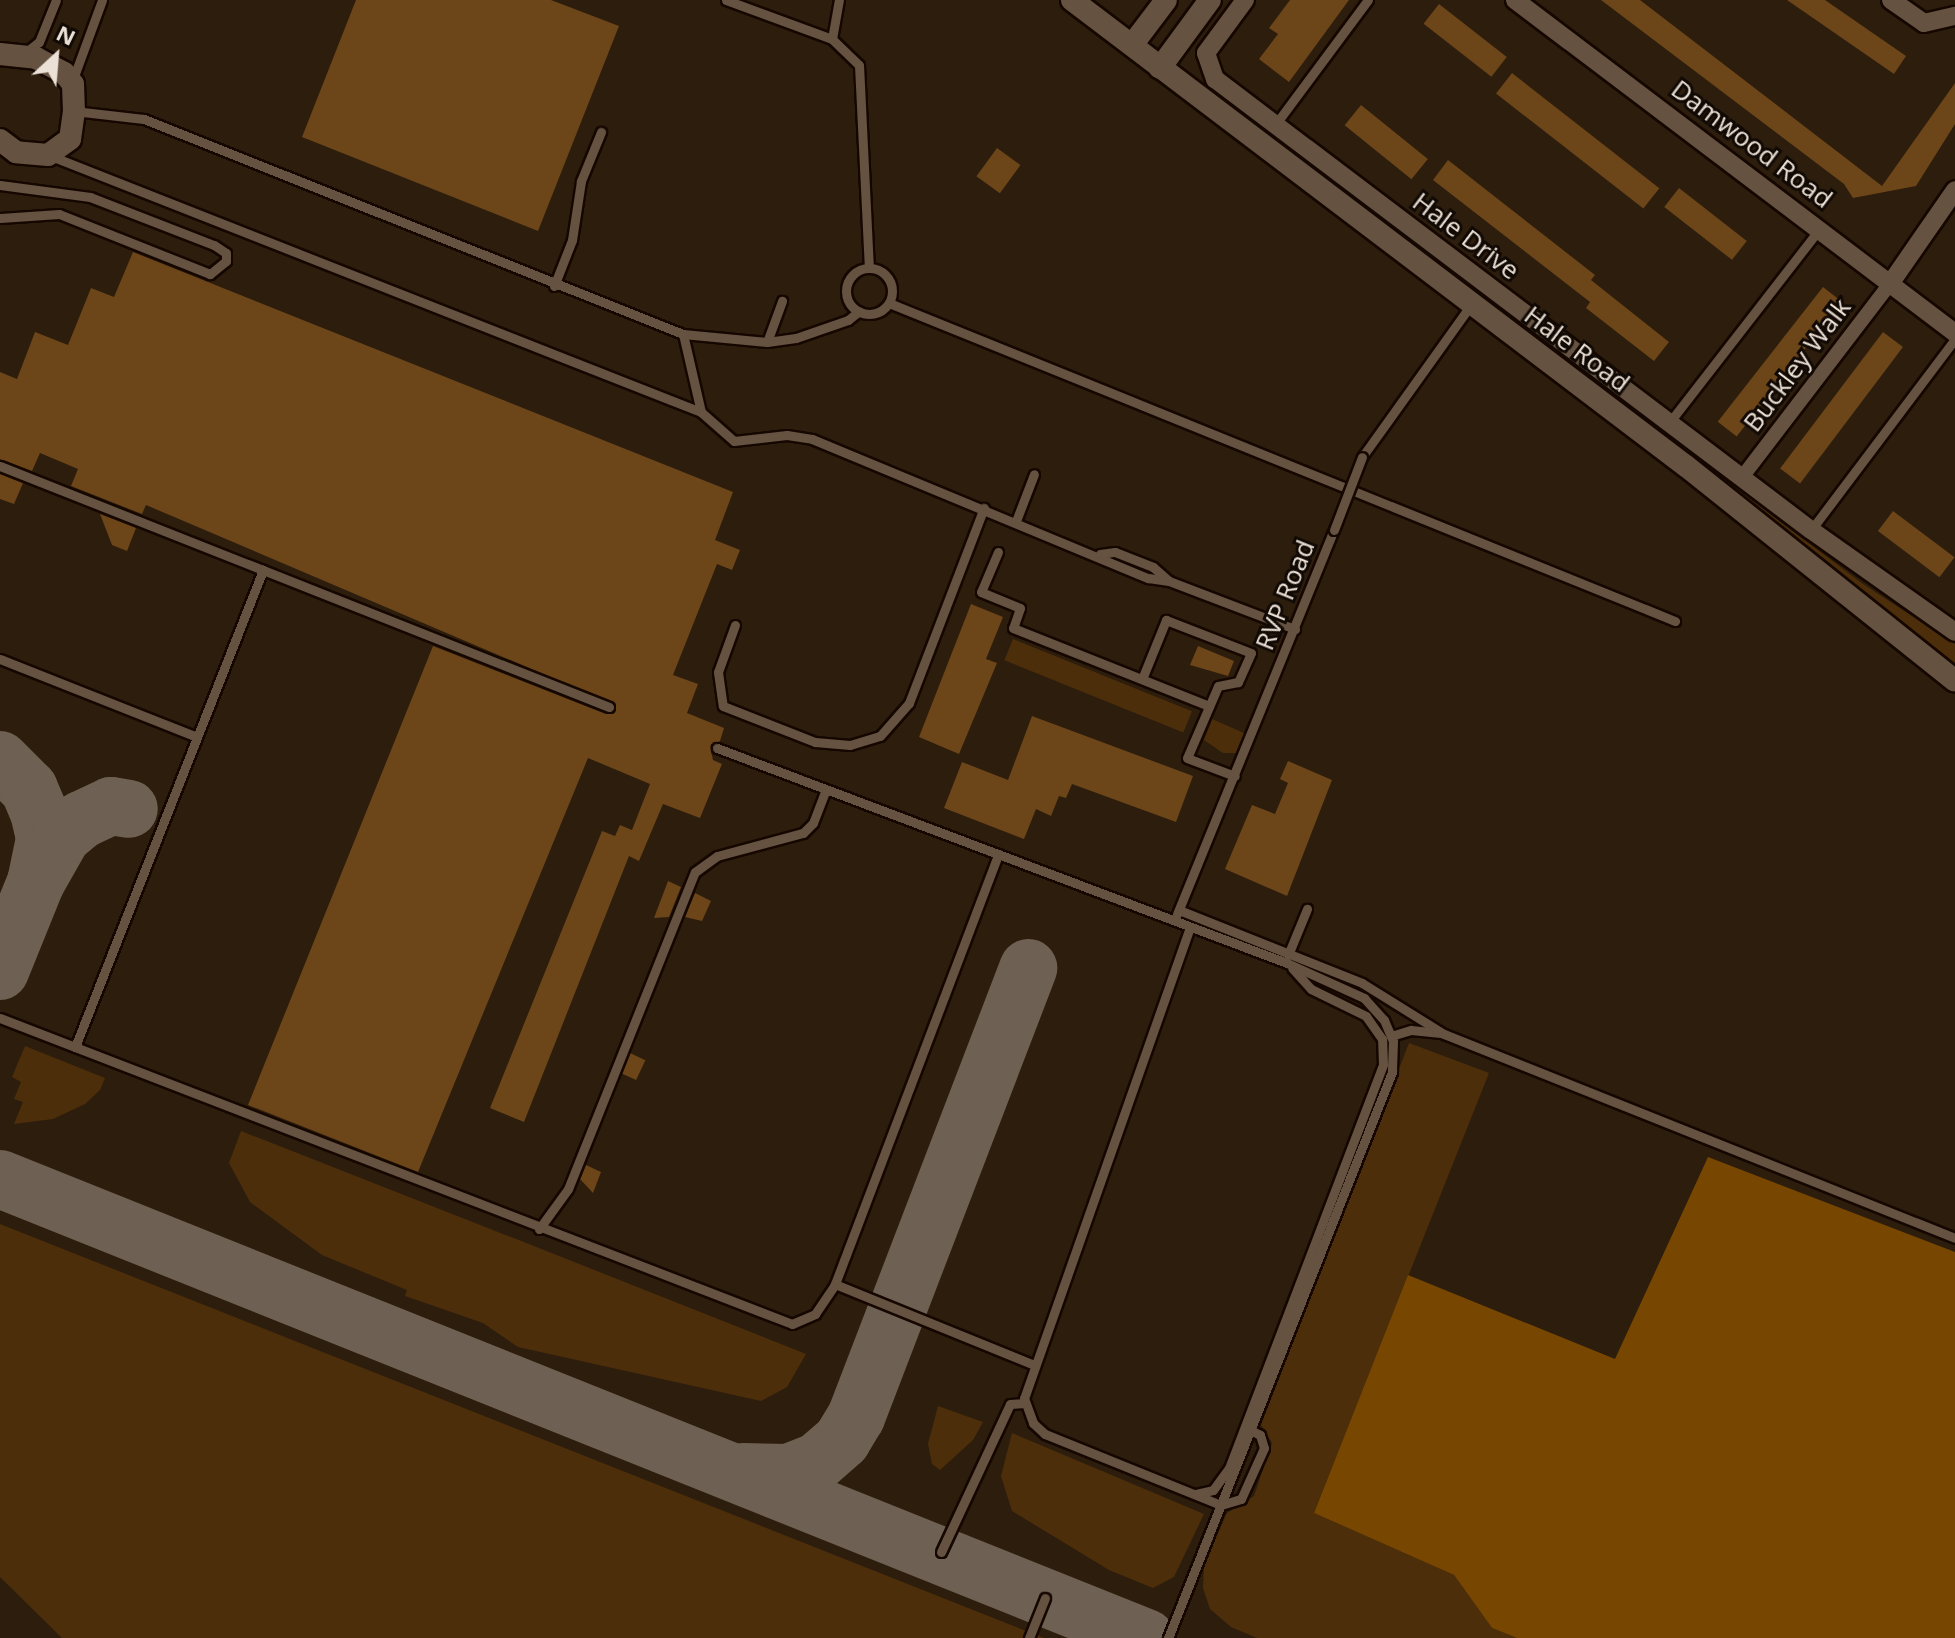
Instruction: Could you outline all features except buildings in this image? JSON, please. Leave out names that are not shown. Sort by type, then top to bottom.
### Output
[{"type":"street","name":"Hale Road","points":[[1072,0],[1686,466],[1955,681]]},
{"type":"street","points":[[1132,45],[1166,0]]},
{"type":"street","points":[[1160,68],[1210,0]]},
{"type":"street","name":"Hale Drive","points":[[1245,0],[1206,53],[1215,79],[1811,530],[1955,632]]},
{"type":"street","points":[[1891,0],[1924,23],[1955,16]]},
{"type":"street","name":"Damwood Road","points":[[1520,2],[1955,333]]},
{"type":"street","points":[[0,140],[16,152],[48,155],[70,139],[74,111],[73,84],[51,63],[9,55]]},
{"type":"street","points":[[1261,145],[1275,125]]},
{"type":"street","points":[[1890,284],[1955,190]]},
{"type":"street","name":"Buckley Walk","points":[[1743,476],[1890,284]]},
{"type":"lane","points":[[9,55],[39,42],[56,0]]},
{"type":"lane","points":[[73,84],[102,0]]},
{"type":"lane","points":[[726,0],[832,39],[859,65],[869,268]]},
{"type":"lane","points":[[832,39],[839,0]]},
{"type":"lane","points":[[1275,125],[1368,0]]},
{"type":"lane","points":[[74,111],[144,119],[554,286],[683,334],[767,342],[796,338],[848,320],[859,311]]},
{"type":"lane","points":[[554,286],[572,240],[581,181],[601,132]]},
{"type":"lane","points":[[48,155],[701,412],[734,441],[787,435],[812,439],[1100,554],[1127,557],[1169,581],[1295,629]]},
{"type":"lane","points":[[0,185],[90,197],[214,245],[226,253],[226,261],[210,274],[59,214],[0,218]]},
{"type":"lane","points":[[1669,423],[1820,228]]},
{"type":"lane","points":[[869,268],[889,280],[889,303],[877,313],[859,311],[847,298],[847,284],[856,272],[869,268]]},
{"type":"lane","points":[[767,342],[782,301]]},
{"type":"lane","points":[[889,303],[1675,621]]},
{"type":"lane","name":"RVP Road","points":[[1175,921],[1362,457],[1471,305]]},
{"type":"lane","points":[[683,334],[701,412]]},
{"type":"lane","points":[[1811,530],[1955,339]]},
{"type":"lane","points":[[0,466],[609,707]]},
{"type":"lane","points":[[1016,521],[1034,474]]},
{"type":"lane","points":[[735,625],[718,672],[723,706],[815,742],[850,745],[880,736],[909,703],[984,508]]},
{"type":"lane","points":[[998,552],[981,592],[1020,608],[1013,628],[1209,706]]},
{"type":"lane","points":[[75,1047],[263,570]]},
{"type":"lane","points":[[1142,679],[1166,620],[1251,653],[1238,682],[1218,686],[1187,758],[1235,776]]},
{"type":"lane","points":[[0,659],[197,737]]},
{"type":"lane","points":[[717,748],[1190,927],[1362,983],[1444,1034],[1955,1238]]},
{"type":"lane","points":[[539,1229],[568,1189],[695,872],[717,856],[803,833],[813,823],[826,789]]},
{"type":"lane","points":[[0,1018],[777,1322],[792,1324],[815,1314],[835,1284],[998,854]]},
{"type":"lane","points":[[1288,957],[1307,909]]},
{"type":"lane","points":[[1179,910],[1288,957],[1364,998],[1391,1036],[1392,1072],[1248,1428],[1221,1483],[1192,1494]]},
{"type":"lane","points":[[1190,927],[1032,1364],[1025,1403],[1033,1423],[1045,1434],[1221,1505],[1241,1499],[1264,1448],[1260,1435],[1248,1428]]},
{"type":"lane","points":[[1168,1638],[1221,1505],[1384,1052],[1366,1016],[1311,989],[1288,957]]},
{"type":"lane","points":[[1391,1036],[1411,1030],[1444,1034]]},
{"type":"lane","points":[[835,1284],[1032,1364]]},
{"type":"lane","points":[[941,1552],[1010,1404],[1025,1403]]},
{"type":"lane","points":[[1029,1638],[1045,1598]]},
{"type":"shaded area","points":[[1567,367],[1578,369],[1863,584],[1955,644],[1955,670]]},
{"type":"shaded area","points":[[1013,639],[1192,711],[1183,733],[1004,660]]},
{"type":"shaded area","points":[[1212,719],[1246,734],[1238,753],[1223,753],[1204,740]]},
{"type":"shaded area","points":[[1409,1043],[1489,1073],[1314,1513],[1454,1575],[1492,1628],[1517,1638],[1257,1638],[1231,1627],[1210,1609],[1203,1588],[1204,1565],[1227,1513],[1254,1496],[1272,1443],[1261,1425]]},
{"type":"shaded area","points":[[25,1046],[105,1078],[100,1090],[85,1104],[53,1119],[14,1124],[23,1102],[14,1099],[21,1082],[12,1077]]},
{"type":"shaded area","points":[[241,1131],[806,1354],[787,1387],[761,1401],[518,1347],[483,1323],[405,1296],[407,1290],[322,1255],[250,1202],[229,1163]]},
{"type":"shaded area","points":[[1708,1157],[1955,1252],[1955,1638],[1517,1638],[1492,1628],[1454,1575],[1314,1513],[1408,1275],[1615,1359]]},
{"type":"shaded area","points":[[0,1224],[1044,1638],[62,1638],[0,1577]]},
{"type":"shaded area","points":[[938,1406],[983,1422],[973,1440],[940,1470],[932,1464],[928,1444]]},
{"type":"shaded area","points":[[1012,1433],[1204,1514],[1174,1577],[1153,1588],[1109,1570],[1012,1511],[1001,1476]]},
{"type":"taxiway","points":[[0,760],[29,789],[39,812],[45,839],[36,882],[62,836],[81,820],[111,806],[129,809]]},
{"type":"taxiway","points":[[0,971],[36,882]]},
{"type":"taxiway","points":[[743,1472],[788,1473],[817,1462],[842,1440],[856,1417],[1028,968]]},
{"type":"taxiway","points":[[0,1179],[1146,1638]]}]
